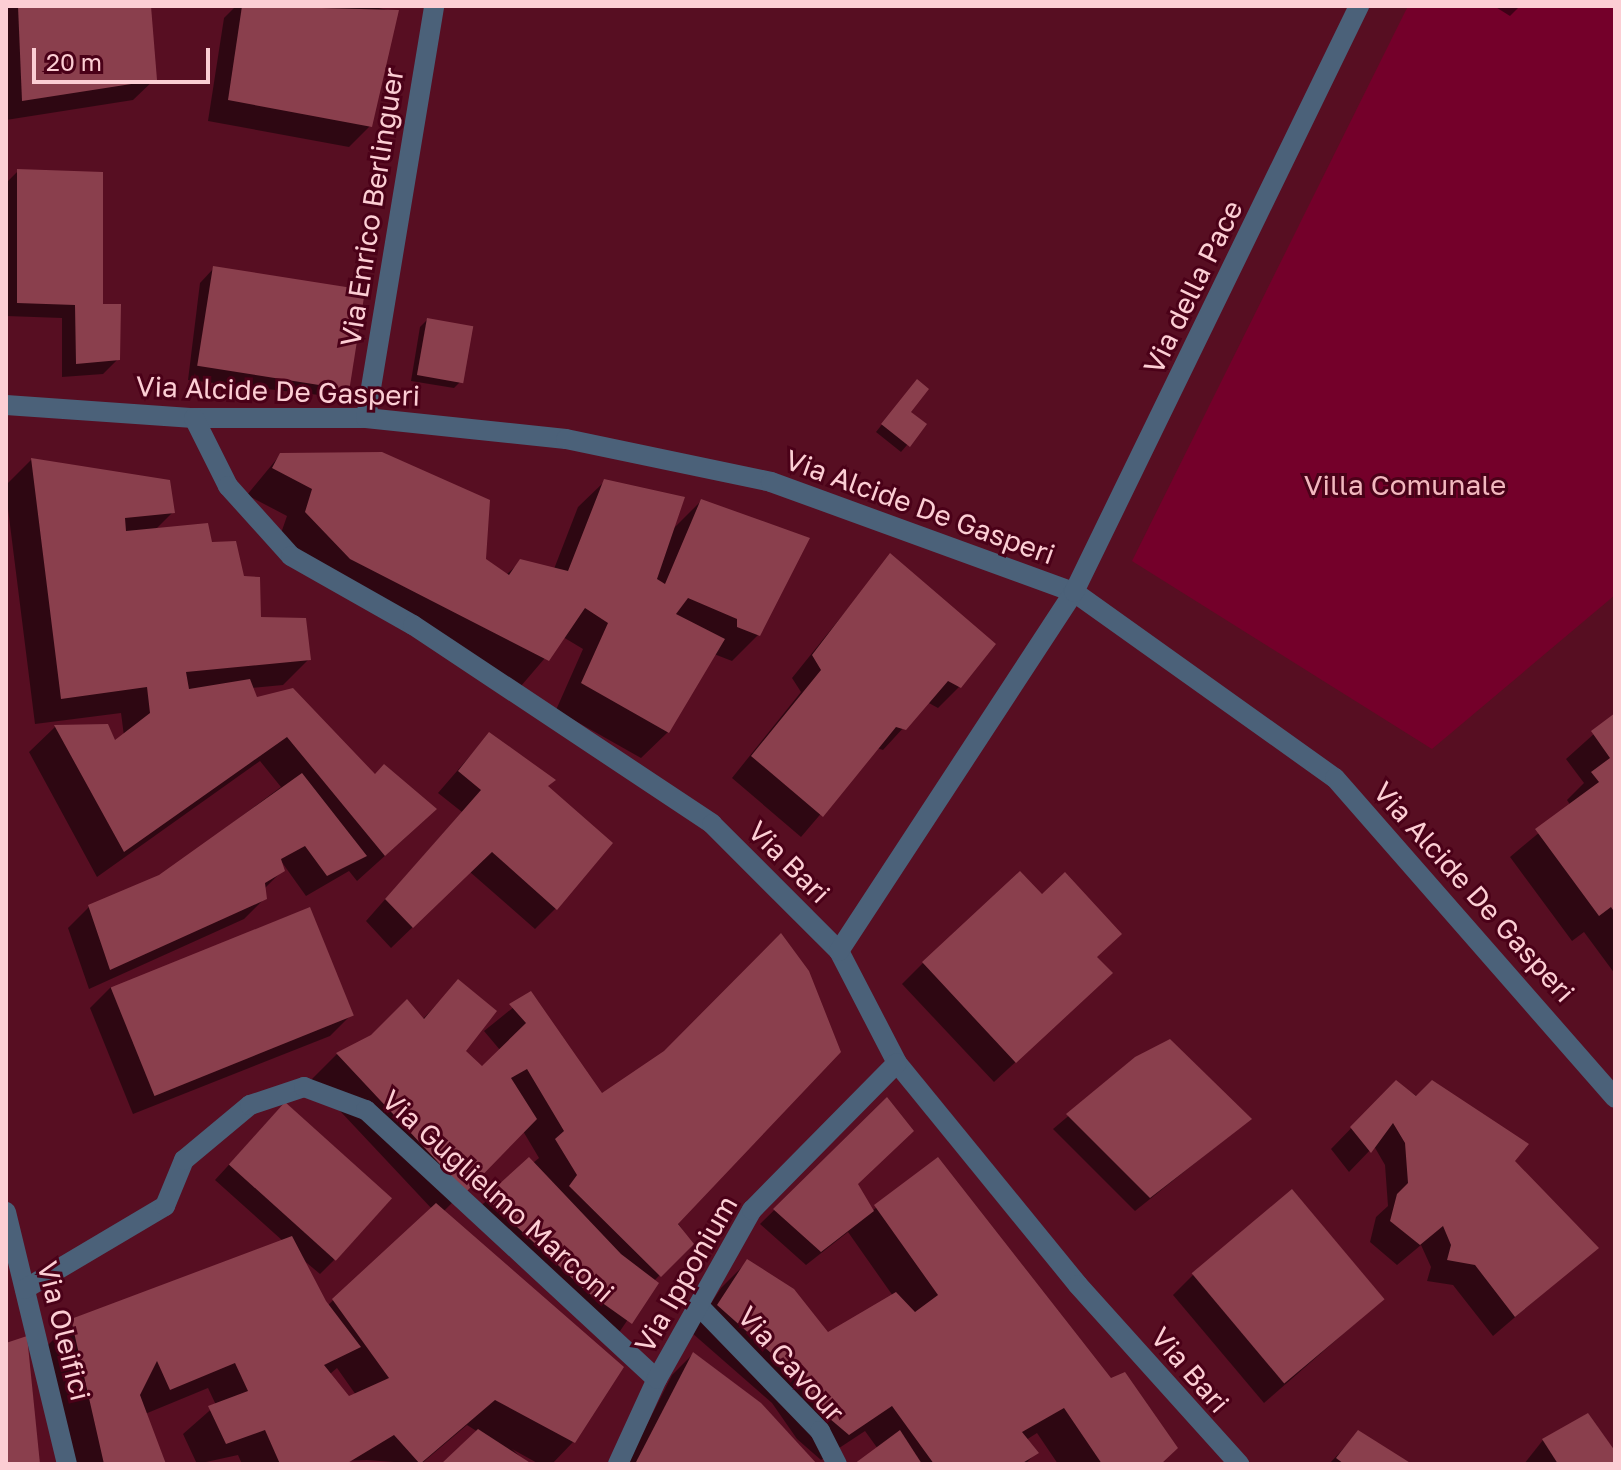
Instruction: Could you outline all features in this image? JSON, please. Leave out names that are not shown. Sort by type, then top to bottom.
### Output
[{"type":"street","name":"Via Enrico Berlinguer","points":[[366,418],[434,6]]},
{"type":"street","name":"Via della Pace","points":[[839,951],[1074,592],[1359,6]]},
{"type":"street","name":"Via Alcide De Gasperi","points":[[6,405],[194,418],[366,418],[566,439],[771,482],[1074,592],[1335,778],[1615,1098]]},
{"type":"street","name":"Via Bari","points":[[194,418],[228,486],[291,556],[413,625],[712,824],[839,951],[897,1063],[1078,1285],[1239,1464]]},
{"type":"street","name":"Via Ipponium","points":[[618,1464],[657,1379],[752,1210],[897,1063]]},
{"type":"street","name":"Via Guglielmo Marconi","points":[[25,1289],[165,1206],[184,1160],[250,1105],[304,1087],[366,1110],[657,1379]]},
{"type":"street","name":"Via Oleifici","points":[[6,1212],[67,1464]]},
{"type":"street","name":"Via Cavour","points":[[699,1306],[820,1431],[837,1464]]},
{"type":"green space","name":"Villa Comunale","points":[[1408,6],[1615,6],[1615,595],[1432,749],[1132,561]]},
{"type":"building","points":[[18,6],[151,6],[157,80],[22,101]]},
{"type":"building","points":[[242,6],[399,10],[372,127],[228,100]]},
{"type":"building","points":[[17,169],[103,172],[103,304],[121,304],[120,360],[76,364],[75,305],[17,303]]},
{"type":"building","points":[[213,266],[365,290],[349,390],[197,366]]},
{"type":"building","points":[[427,318],[473,326],[463,383],[417,375]]},
{"type":"building","points":[[917,379],[929,389],[911,412],[927,424],[910,447],[881,424]]},
{"type":"building","points":[[382,452],[490,500],[486,559],[509,575],[520,559],[568,571],[604,479],[685,497],[657,579],[665,584],[701,499],[810,538],[760,636],[737,627],[737,619],[688,598],[676,614],[725,639],[669,733],[581,683],[608,623],[585,608],[549,661],[350,559],[305,512],[312,489],[272,468],[280,453]]},
{"type":"building","points":[[31,458],[170,480],[175,513],[125,518],[126,531],[208,523],[212,542],[236,541],[244,576],[260,577],[261,617],[306,618],[311,660],[186,672],[189,689],[250,679],[257,697],[293,688],[375,774],[384,764],[437,809],[385,856],[287,737],[124,852],[54,725],[108,724],[115,740],[150,713],[147,687],[61,699]]},
{"type":"building","points":[[890,553],[996,644],[961,688],[948,681],[906,730],[896,727],[823,817],[751,756],[821,670],[812,655]]},
{"type":"building","points":[[1615,713],[1615,913],[1611,907],[1599,916],[1535,829],[1599,782],[1591,772],[1610,758],[1591,731]]},
{"type":"building","points":[[489,732],[556,780],[548,786],[613,843],[557,910],[492,852],[413,928],[385,899],[481,790],[458,771]]},
{"type":"building","points":[[302,773],[367,856],[327,876],[305,846],[281,859],[285,871],[265,883],[267,899],[110,970],[88,905],[159,875]]},
{"type":"building","points":[[1020,871],[1042,894],[1065,872],[1122,934],[1097,957],[1113,973],[1016,1063],[922,962]]},
{"type":"building","points":[[310,907],[354,1015],[154,1096],[111,988]]},
{"type":"building","points":[[781,933],[809,971],[841,1052],[678,1224],[694,1244],[661,1277],[569,1186],[577,1175],[555,1139],[564,1131],[527,1069],[511,1078],[537,1119],[466,1192],[336,1053],[371,1035],[407,999],[424,1019],[458,979],[497,1011],[466,1051],[482,1066],[526,1023],[509,1004],[531,991],[602,1093],[664,1051]]},
{"type":"building","points":[[1170,1039],[1252,1119],[1150,1198],[1066,1114],[1135,1057]]},
{"type":"building","points":[[1396,1080],[1416,1096],[1432,1080],[1529,1144],[1515,1161],[1599,1248],[1515,1317],[1475,1265],[1447,1260],[1451,1245],[1443,1226],[1420,1245],[1390,1221],[1397,1194],[1408,1183],[1405,1143],[1393,1123],[1371,1153],[1350,1127]]},
{"type":"building","points":[[887,1097],[914,1131],[858,1184],[874,1211],[821,1252],[773,1209]]},
{"type":"building","points":[[285,1102],[392,1198],[336,1261],[229,1164]]},
{"type":"building","points":[[529,1157],[621,1254],[659,1283],[632,1324],[587,1292],[485,1197]]},
{"type":"building","points":[[938,1157],[1111,1378],[1125,1372],[1178,1448],[1161,1464],[1102,1464],[1064,1408],[1022,1432],[1039,1453],[1021,1464],[934,1464],[892,1406],[849,1435],[823,1413],[798,1377],[717,1305],[747,1259],[794,1289],[828,1332],[896,1292],[915,1312],[938,1295],[874,1205]]},
{"type":"building","points":[[1292,1189],[1385,1299],[1284,1384],[1192,1273]]},
{"type":"building","points":[[436,1203],[624,1367],[575,1443],[495,1400],[420,1464],[394,1435],[346,1464],[280,1464],[265,1430],[226,1444],[208,1406],[248,1391],[235,1363],[170,1390],[157,1361],[140,1395],[166,1464],[104,1464],[71,1319],[292,1236],[326,1301],[361,1347],[324,1365],[349,1396],[389,1378],[332,1299]]},
{"type":"building","points":[[27,1336],[40,1464],[6,1464],[6,1343]]},
{"type":"building","points":[[693,1352],[761,1403],[817,1464],[635,1464]]},
{"type":"building","points":[[1588,1413],[1615,1451],[1615,1464],[1558,1464],[1542,1439]]},
{"type":"building","points":[[478,1429],[532,1464],[441,1464]]},
{"type":"building","points":[[900,1430],[922,1464],[854,1464]]},
{"type":"building","points":[[1358,1430],[1412,1464],[1344,1464],[1336,1458]]}]
